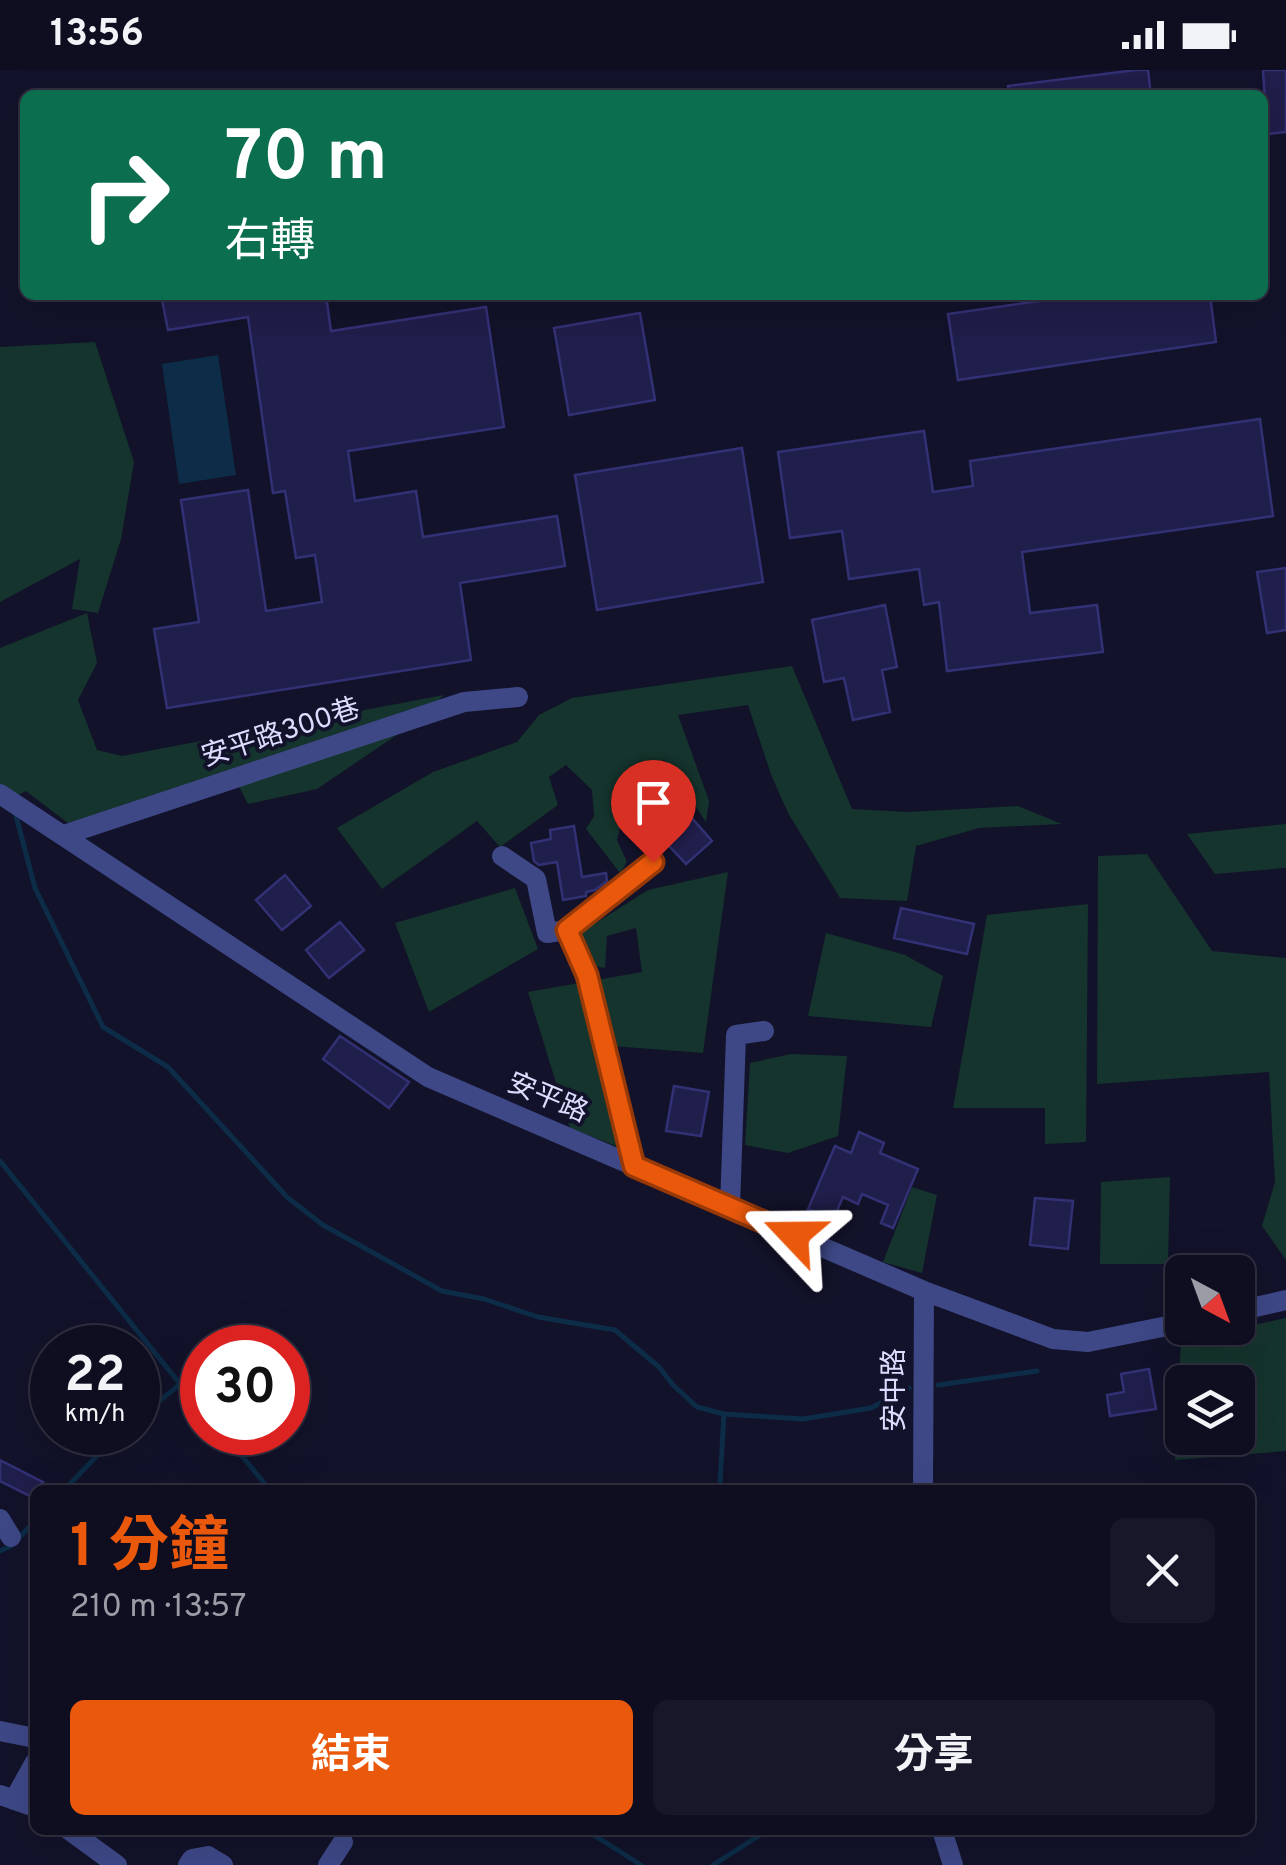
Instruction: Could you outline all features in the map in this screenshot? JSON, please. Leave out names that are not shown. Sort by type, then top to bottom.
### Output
[{"type":"street","name":"安平路300巷","points":[[64,835],[464,702],[518,697]]},
{"type":"street","name":"安平路","points":[[0,794],[428,1077],[924,1291],[1053,1338],[1088,1342],[1165,1326]]},
{"type":"street","points":[[502,856],[536,880],[547,933],[567,930],[653,862]]},
{"type":"street","points":[[567,930],[587,975],[634,1166]]},
{"type":"street","points":[[730,1207],[736,1035],[764,1031]]},
{"type":"street","name":"安中路","points":[[923,1485],[924,1291]]},
{"type":"street","points":[[1255,1306],[1286,1300]]},
{"type":"street","points":[[0,1731],[30,1737]]},
{"type":"street","points":[[7,1798],[30,1768]]},
{"type":"street","points":[[76,1835],[117,1865]]},
{"type":"street","points":[[943,1835],[952,1865]]},
{"type":"street","points":[[328,1865],[343,1842]]},
{"type":"street","points":[[188,1865],[192,1859],[208,1856],[223,1865]]},
{"type":"green space","points":[[95,342],[134,462],[121,539],[98,613],[72,609],[80,559],[0,602],[0,347]]},
{"type":"green space","points":[[87,613],[97,663],[78,700],[97,750],[122,756],[444,695],[413,724],[317,789],[248,804],[236,781],[77,830],[26,791],[0,805],[0,648]]},
{"type":"green space","points":[[792,666],[852,809],[908,812],[1018,806],[1062,824],[979,828],[916,846],[907,901],[840,898],[788,813],[748,705],[678,715],[709,801],[706,822],[664,760],[635,769],[617,840],[627,862],[620,873],[586,829],[594,816],[592,790],[566,765],[549,777],[558,805],[500,847],[477,821],[382,889],[337,828],[433,772],[517,742],[539,715],[572,698]]},
{"type":"green space","points":[[1286,824],[1286,868],[1215,874],[1187,834]]},
{"type":"green space","points":[[1147,854],[1212,951],[1286,958],[1286,1260],[1262,1226],[1275,1182],[1269,1072],[1097,1084],[1098,856]]},
{"type":"green space","points":[[728,872],[703,1053],[612,1046],[626,1150],[570,1128],[528,992],[642,972],[636,928],[607,936],[605,968],[589,965],[577,935],[648,890]]},
{"type":"green space","points":[[515,888],[538,949],[429,1012],[395,923]]},
{"type":"green space","points":[[1088,904],[1086,1142],[1045,1144],[1045,1108],[953,1108],[987,915]]},
{"type":"green space","points":[[826,933],[905,955],[943,976],[931,1027],[808,1016]]},
{"type":"green space","points":[[791,1054],[847,1056],[838,1136],[788,1153],[745,1145],[750,1063]]},
{"type":"green space","points":[[1170,1177],[1165,1264],[1100,1264],[1101,1182]]},
{"type":"green space","points":[[912,1187],[937,1195],[922,1273],[883,1262]]},
{"type":"green space","points":[[1286,1318],[1286,1451],[1255,1454],[1255,1365],[1180,1365],[1181,1345],[1255,1345],[1255,1325]]},
{"type":"green space","points":[[1175,1455],[1237,1455],[1175,1460]]},
{"type":"water","points":[[218,355],[236,475],[179,484],[162,364]]},
{"type":"building","points":[[1148,70],[1150,90],[1008,90],[1008,86]]},
{"type":"building","points":[[1263,70],[1286,70],[1286,132],[1268,134],[1268,90],[1264,90]]},
{"type":"building","points":[[162,300],[327,300],[331,331],[486,307],[504,427],[348,451],[355,501],[416,491],[423,537],[557,516],[565,566],[460,583],[471,660],[167,708],[154,629],[199,622],[181,500],[248,490],[266,611],[322,602],[315,555],[296,558],[285,491],[273,493],[248,317],[168,330]]},
{"type":"building","points":[[1047,300],[1211,300],[1216,342],[958,380],[948,314]]},
{"type":"building","points":[[640,313],[655,400],[569,415],[554,328]]},
{"type":"building","points":[[1260,419],[1273,516],[1022,552],[1030,613],[1097,605],[1103,652],[947,671],[939,602],[924,605],[919,569],[849,579],[842,531],[790,538],[778,452],[924,431],[933,492],[973,486],[970,461]]},
{"type":"building","points":[[742,448],[763,582],[597,610],[575,475]]},
{"type":"building","points":[[1286,568],[1286,630],[1267,633],[1257,572]]},
{"type":"building","points":[[885,605],[897,667],[882,670],[890,712],[853,720],[844,678],[824,682],[812,620]]},
{"type":"building","points":[[684,809],[712,841],[686,864],[657,833]]},
{"type":"building","points":[[574,826],[582,877],[606,873],[607,881],[586,892],[586,896],[563,900],[557,862],[539,865],[534,861],[531,843],[551,839],[550,830]]},
{"type":"building","points":[[285,875],[311,906],[282,930],[256,900]]},
{"type":"building","points":[[901,908],[974,924],[967,954],[894,938]]},
{"type":"building","points":[[340,922],[364,950],[329,978],[306,950]]},
{"type":"building","points":[[340,1036],[409,1082],[389,1108],[323,1059]]},
{"type":"building","points":[[674,1086],[709,1092],[701,1136],[666,1131]]},
{"type":"building","points":[[859,1132],[884,1143],[880,1153],[918,1169],[893,1228],[881,1223],[888,1205],[862,1194],[858,1204],[843,1197],[833,1220],[808,1209],[835,1146],[851,1153]]},
{"type":"building","points":[[1035,1198],[1073,1201],[1068,1249],[1030,1245]]},
{"type":"building","points":[[1149,1369],[1156,1409],[1110,1416],[1107,1395],[1124,1392],[1121,1374]]},
{"type":"building","points":[[0,1460],[43,1482],[30,1485],[30,1496],[0,1481]]},
{"type":"waterway","points":[[15,812],[35,888],[103,1027],[168,1067],[288,1198],[323,1225],[442,1291],[484,1299],[538,1317],[615,1330],[659,1367],[697,1407],[724,1414],[803,1419],[871,1408],[909,1388]]},
{"type":"waterway","points":[[0,1161],[180,1384]]},
{"type":"waterway","points":[[938,1385],[1037,1371]]},
{"type":"waterway","points":[[160,1400],[178,1386]]},
{"type":"waterway","points":[[722,1485],[724,1414]]},
{"type":"waterway","points":[[69,1485],[98,1455]]},
{"type":"waterway","points":[[241,1455],[266,1485]]},
{"type":"waterway","points":[[0,1551],[11,1546],[30,1526]]},
{"type":"waterway","points":[[594,1835],[641,1865]]},
{"type":"waterway","points":[[713,1865],[760,1835]]},
{"type":"route","points":[[653,862],[567,930],[587,975],[634,1166],[794,1235]]}]
